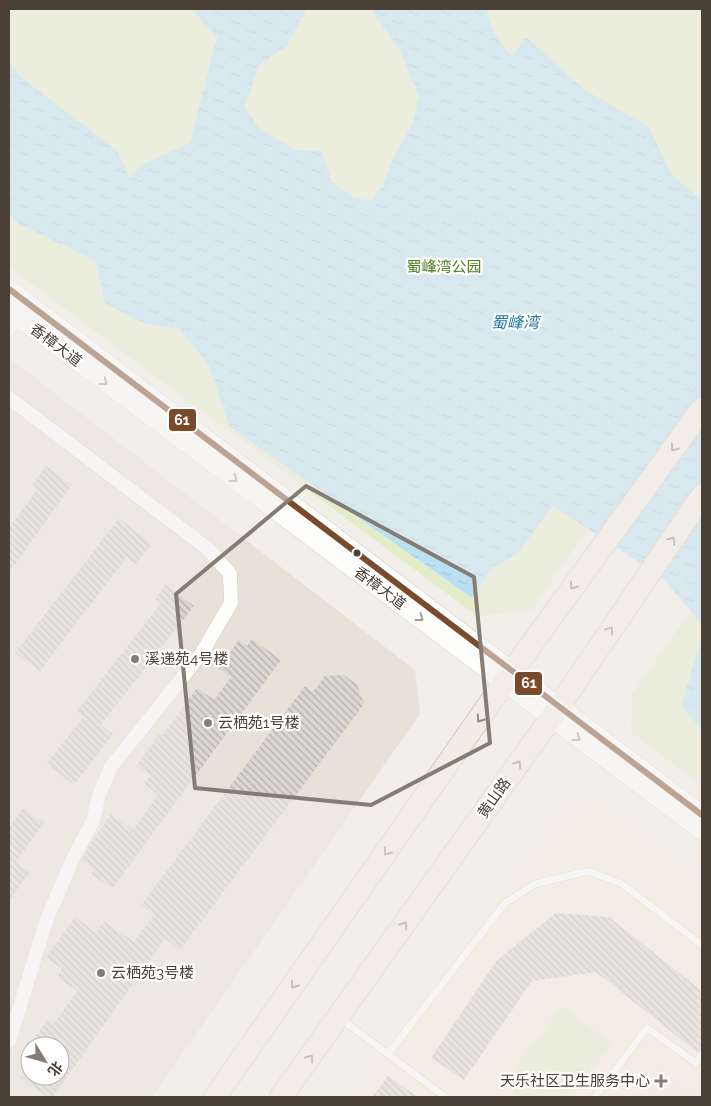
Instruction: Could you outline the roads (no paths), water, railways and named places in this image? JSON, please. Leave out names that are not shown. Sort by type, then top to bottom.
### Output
[{"type":"main road","points":[[216,1097],[509,676],[702,408]]},
{"type":"main road","name":"黄山路","points":[[281,1097],[555,712],[702,496]]},
{"type":"street","name":"香樟大道","points":[[9,290],[15,315],[509,676],[702,830]]},
{"type":"street","points":[[9,398],[207,548],[230,574],[231,603],[200,654],[111,766],[99,795],[93,821],[75,854],[46,919],[9,1041]]},
{"type":"street","name":"香樟大道","points":[[555,712],[702,815]]},
{"type":"lane","points":[[388,1054],[505,904],[535,884],[588,871],[622,884],[702,945]]},
{"type":"lane","points":[[338,1017],[445,1097]]},
{"type":"lane","points":[[595,1097],[647,1028],[696,1063],[702,1054]]},
{"type":"water","name":"蜀峰湾","points":[[191,9],[307,9],[286,46],[258,67],[245,107],[258,127],[295,150],[321,151],[332,182],[353,197],[371,201],[383,185],[394,156],[413,123],[419,96],[400,51],[371,9],[488,9],[490,22],[496,34],[512,56],[526,37],[587,91],[649,127],[671,174],[702,200],[702,625],[663,578],[553,506],[518,553],[491,570],[472,598],[229,426],[209,365],[179,329],[143,323],[105,303],[95,260],[17,223],[9,213],[9,62],[22,78],[118,151],[129,177],[143,164],[190,143],[217,37]]},
{"type":"water","points":[[702,636],[702,730],[681,706]]},
{"type":"place","name":"溪递苑4号楼","points":[[135,659]]},
{"type":"place","name":"云栖苑1号楼","points":[[208,723]]},
{"type":"place","name":"云栖苑3号楼","points":[[101,973]]},
{"type":"place","name":"天乐社区卫生服务中心","points":[[661,1081]]},
{"type":"park label","name":"蜀峰湾公园","points":[[444,267]]}]
